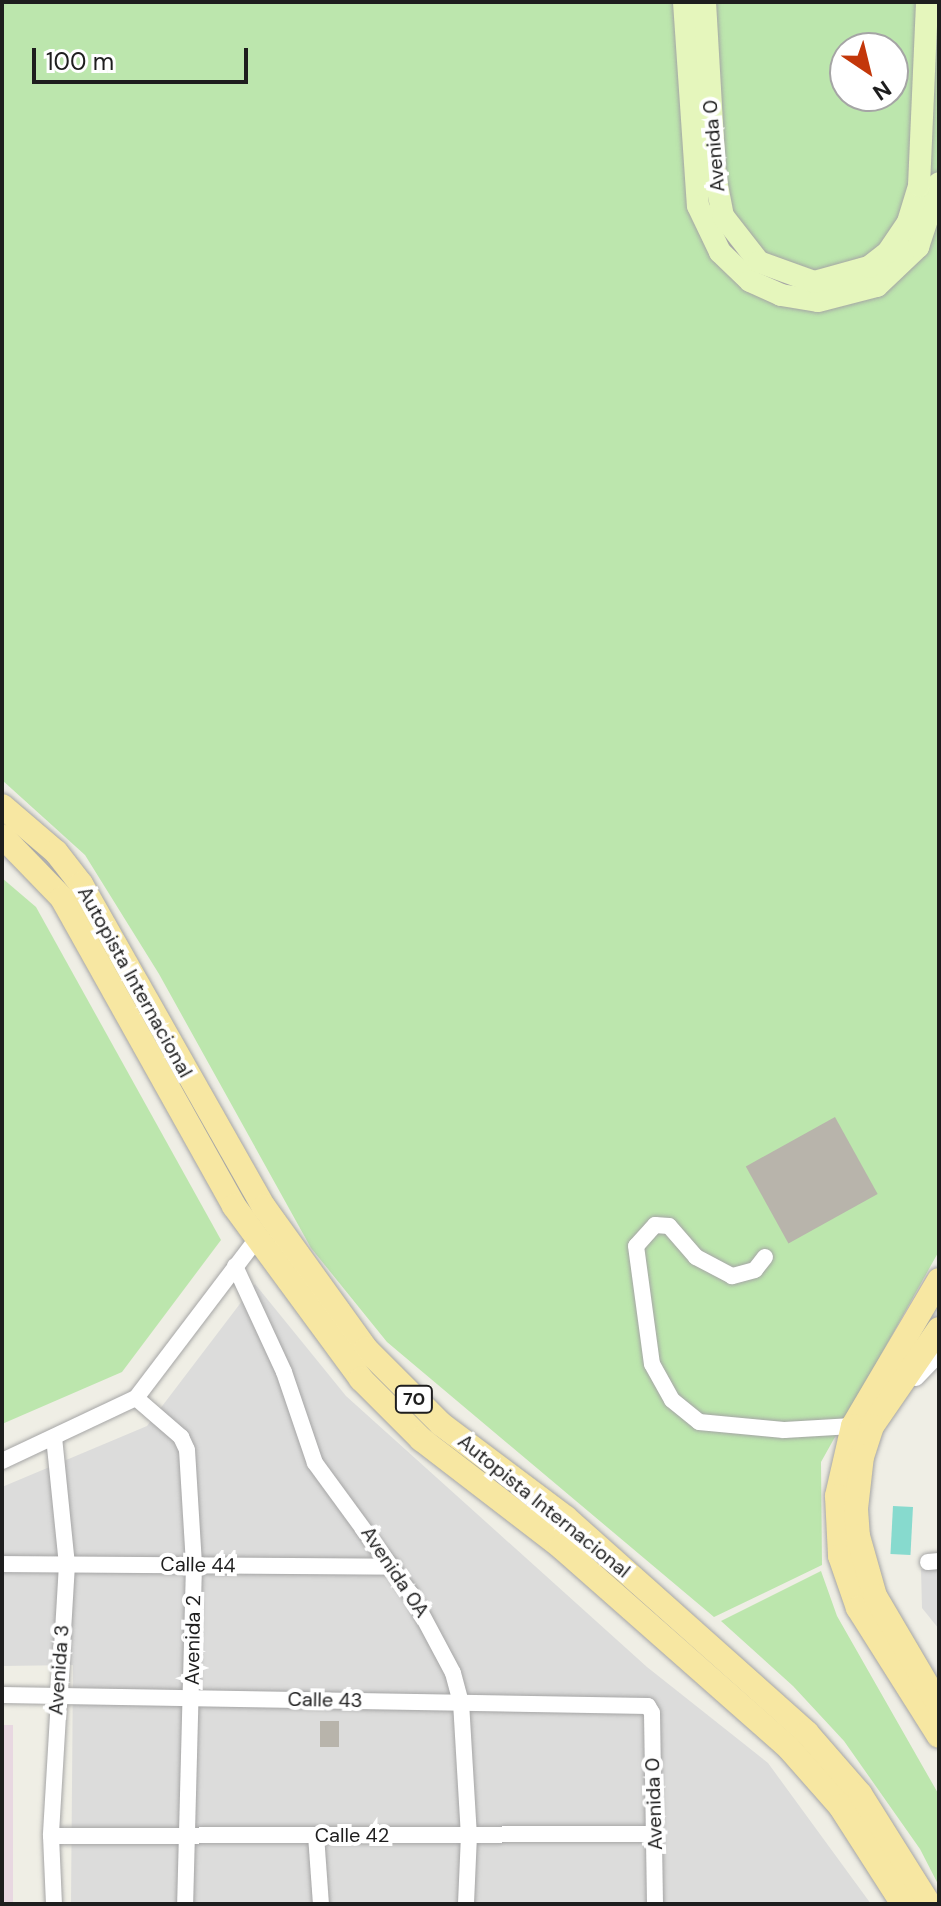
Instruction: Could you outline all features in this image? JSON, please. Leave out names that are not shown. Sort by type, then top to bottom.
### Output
[{"type":"main road","name":"Avenida 0","points":[[684,2],[698,206],[720,252],[750,281],[805,300],[843,299],[877,286],[918,247],[939,183]]},
{"type":"main road","name":"Avenida 0","points":[[705,2],[715,175],[723,216],[759,262],[784,275],[814,282],[869,267],[888,252],[908,222],[920,171],[927,2]]},
{"type":"main road","name":"Autopista Internacional","points":[[2,806],[56,852],[81,884],[264,1207],[366,1349],[441,1424],[566,1518],[807,1733],[860,1794],[929,1904]]},
{"type":"main road","name":"Autopista Internacional","points":[[2,836],[48,879],[77,921],[159,1076],[256,1240],[323,1333],[400,1421],[561,1547],[800,1759],[870,1849],[903,1904]]},
{"type":"main road","points":[[939,1280],[863,1426],[837,1496],[840,1556],[858,1608],[939,1736]]},
{"type":"main road","points":[[939,1329],[863,1426],[856,1509],[865,1566],[889,1624],[939,1705]]},
{"type":"street","points":[[765,1257],[755,1270],[732,1276],[696,1257],[669,1226],[655,1225],[636,1246],[652,1364],[672,1400],[699,1422],[784,1430],[863,1426],[939,1354]]},
{"type":"street","points":[[2,1461],[136,1398],[256,1240]]},
{"type":"street","name":"Avenida 0A","points":[[235,1266],[284,1372],[315,1463],[393,1567],[439,1640],[461,1702],[469,1835],[466,1904]]},
{"type":"street","name":"Avenida 2","points":[[136,1398],[181,1437],[187,1450],[194,1565],[185,1904]]},
{"type":"street","name":"Avenida 3","points":[[54,1437],[67,1564],[56,1696],[51,1836],[54,1904]]},
{"type":"street","name":"Calle 44","points":[[2,1564],[393,1567]]},
{"type":"street","name":"Calle 43","points":[[2,1695],[648,1706]]},
{"type":"street","name":"Avenida 0","points":[[648,1706],[652,1713],[655,1904]]},
{"type":"street","name":"Calle 42","points":[[51,1836],[653,1834]]},
{"type":"street","points":[[316,1835],[321,1904]]},
{"type":"shaded area","points":[[255,1284],[346,1396],[647,1667],[768,1763],[871,1904],[71,1904],[73,1665],[2,1666],[2,1487],[147,1426]]},
{"type":"shaded area","points":[[893,1506],[913,1507],[910,1555],[890,1554]]},
{"type":"shaded area","points":[[939,1568],[939,1629],[922,1608],[921,1569]]},
{"type":"shaded area","points":[[2,1725],[13,1725],[13,1904],[2,1904]]},
{"type":"green space","points":[[2,2],[939,2],[939,1251],[821,1462],[822,1565],[714,1617],[387,1342],[311,1248],[159,974],[85,855],[2,780]]},
{"type":"green space","points":[[2,878],[36,907],[221,1240],[122,1372],[2,1424]]},
{"type":"green space","points":[[821,1571],[837,1616],[939,1795],[939,1886],[920,1849],[844,1741],[793,1686],[721,1621]]},
{"type":"building","points":[[835,1117],[878,1194],[788,1243],[746,1166]]},
{"type":"building","points":[[320,1721],[339,1721],[339,1747],[320,1747]]}]
